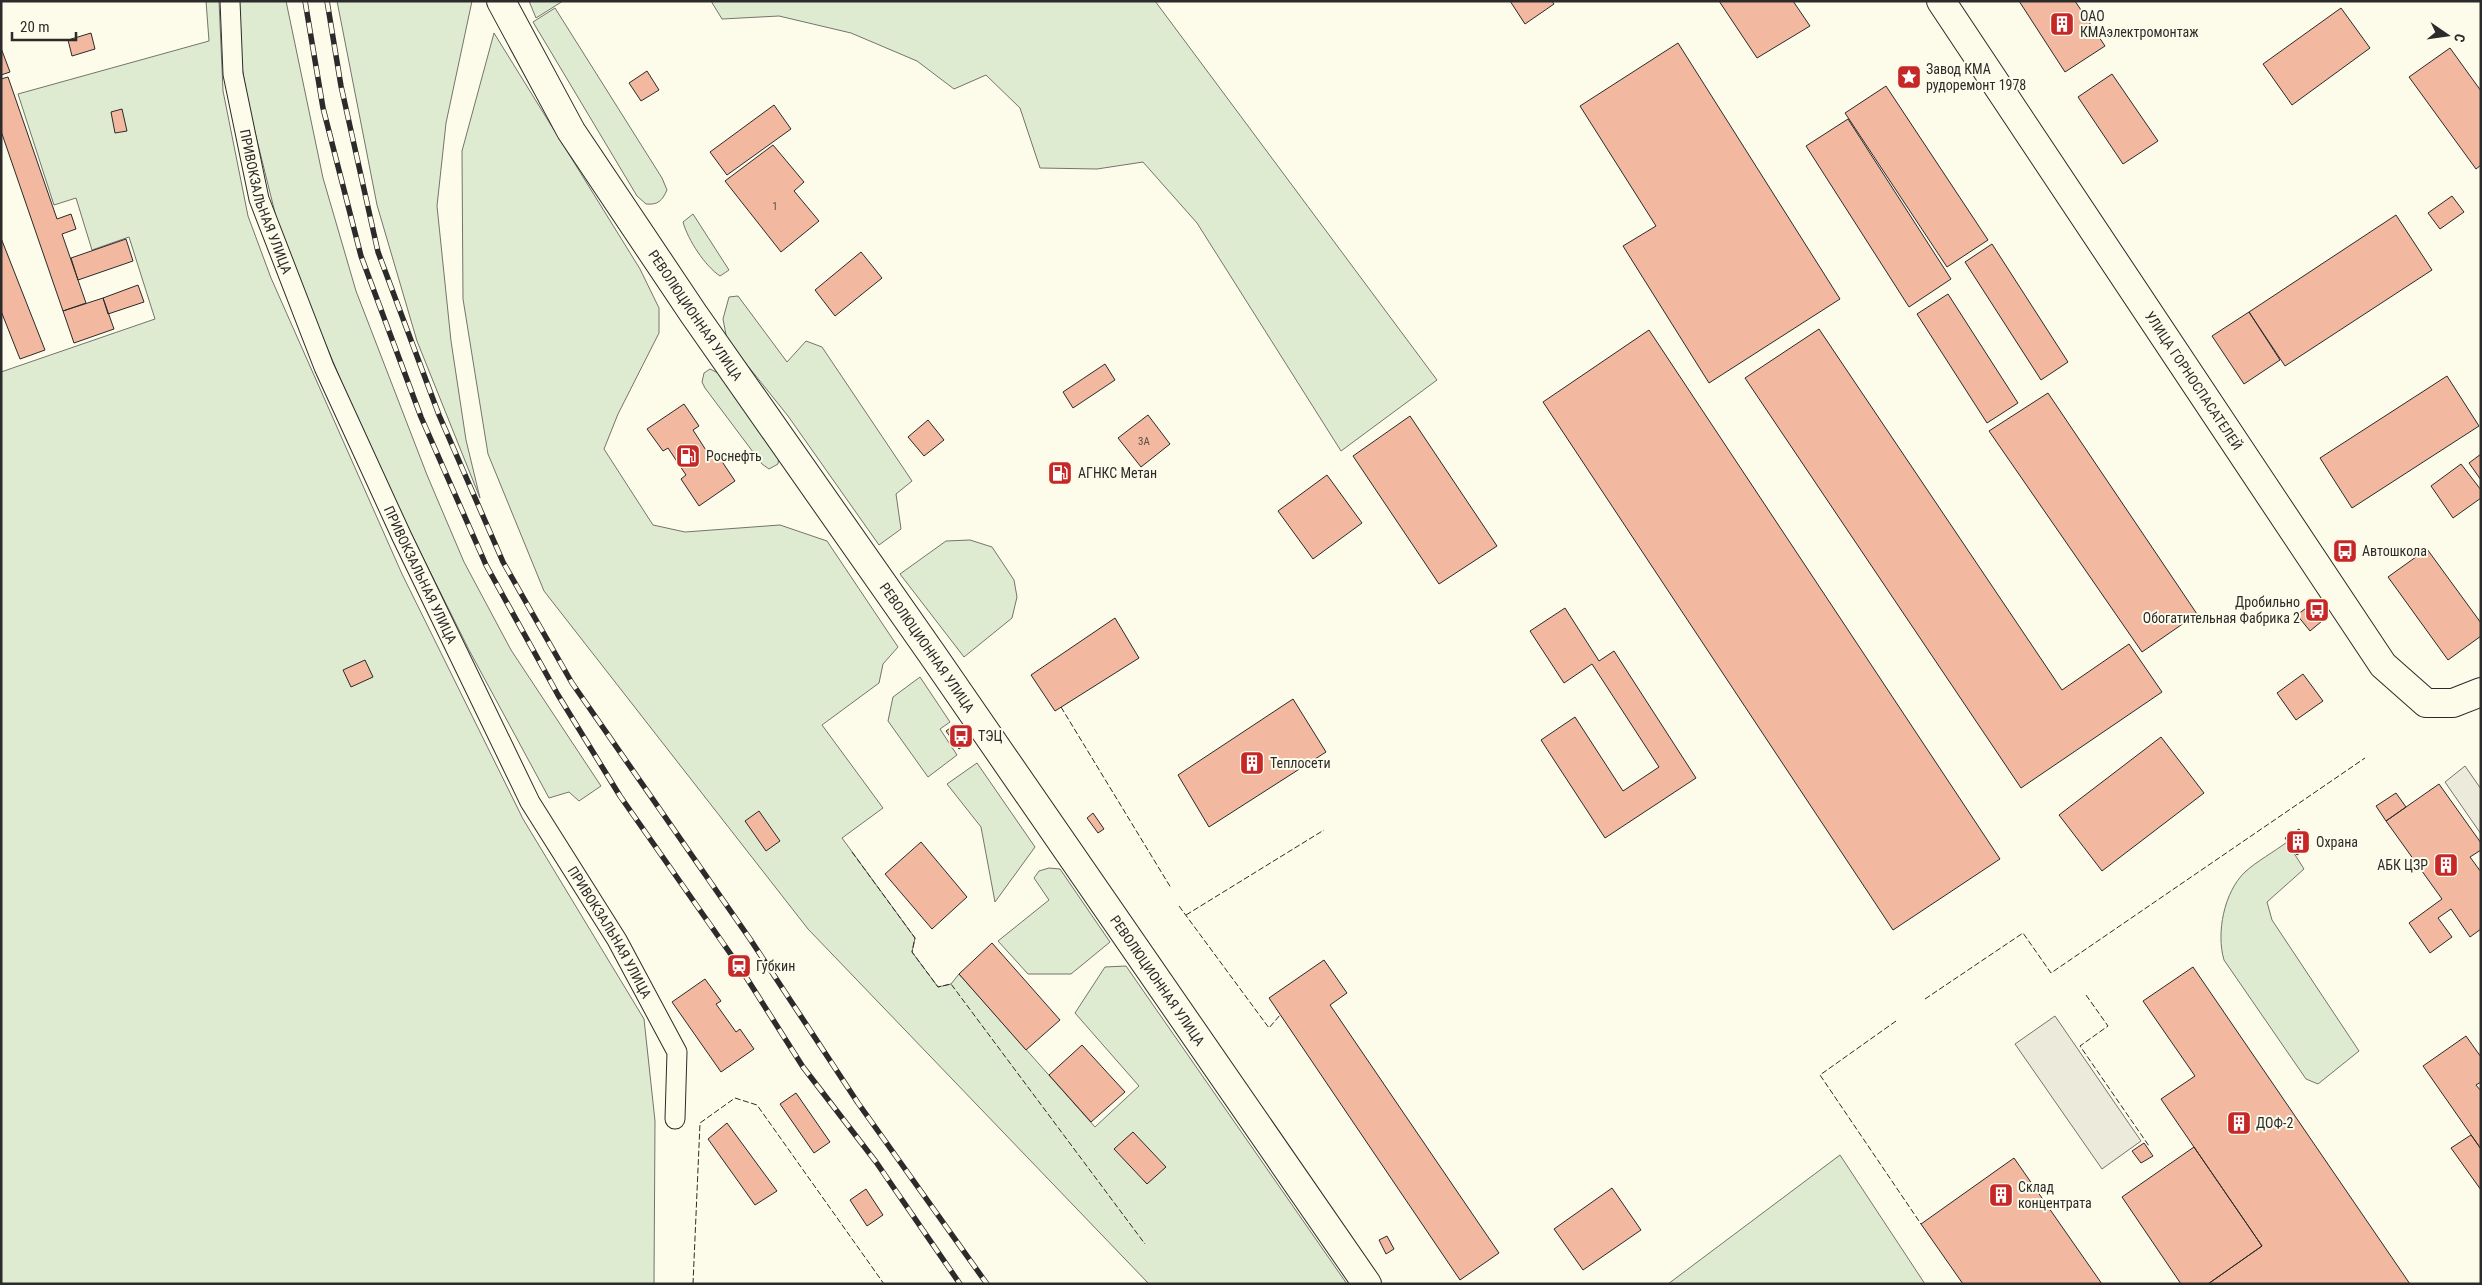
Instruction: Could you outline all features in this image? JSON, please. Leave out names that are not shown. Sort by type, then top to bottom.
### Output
[{"type":"street","name":"ПРИВОКЗАЛЬНАЯ УЛИЦА","points":[[230,1],[233,74],[259,199],[324,367],[402,537],[530,802],[617,940],[677,1052],[675,1120]]},
{"type":"street","name":"РЕВОЛЮЦИОННАЯ УЛИЦА","points":[[501,1],[571,131],[693,313],[1368,1284]]},
{"type":"street","name":"УЛИЦА ГОРНОСПАСАТЕЛЕЙ","points":[[1941,1],[2383,665],[2426,703],[2453,703],[2481,692]]},
{"type":"green space","points":[[206,1],[219,1],[223,91],[248,216],[271,278],[402,574],[523,819],[644,1019],[655,1121],[654,1284],[1,1284],[1,372],[155,319],[129,237],[92,250],[76,198],[54,205],[18,94],[209,41]]},
{"type":"green space","points":[[237,1],[286,1],[323,178],[356,291],[427,475],[464,562],[511,650],[601,786],[579,801],[569,792],[549,798],[469,650],[372,455],[281,237],[248,104],[241,60]]},
{"type":"green space","points":[[337,1],[472,1],[446,123],[437,206],[451,341],[466,440],[480,498],[417,341],[377,205]]},
{"type":"green space","points":[[529,1],[563,1],[536,18]]},
{"type":"green space","points":[[711,1],[1155,1],[1437,380],[1341,451],[1197,223],[1143,162],[1097,169],[1040,168],[1020,108],[986,75],[954,89],[917,61],[851,33],[779,16],[722,19]]},
{"type":"green space","points":[[555,8],[662,178],[667,190],[657,203],[646,204],[637,196],[533,22]]},
{"type":"green space","points":[[494,33],[640,269],[659,308],[659,333],[618,414],[604,449],[653,525],[685,532],[780,525],[827,541],[898,647],[883,664],[879,683],[822,725],[883,808],[842,838],[915,938],[912,952],[938,987],[951,984],[959,974],[1095,1127],[1139,1086],[1075,1013],[1105,967],[1126,966],[1347,1284],[1149,1284],[808,929],[544,591],[488,454],[463,299],[462,151]]},
{"type":"green space","points":[[693,214],[729,270],[720,276],[703,259],[685,229],[683,222]]},
{"type":"green space","points":[[738,296],[787,362],[806,341],[822,347],[912,481],[896,494],[901,529],[879,545],[788,416],[727,340],[723,319],[729,297]]},
{"type":"green space","points":[[710,369],[718,373],[779,455],[778,464],[769,469],[762,464],[705,388],[702,382],[704,373]]},
{"type":"green space","points":[[970,540],[992,547],[1014,580],[1017,597],[1012,618],[964,657],[900,574],[946,541]]},
{"type":"green space","points":[[920,677],[950,722],[940,729],[957,755],[928,777],[888,721],[893,697]]},
{"type":"green space","points":[[977,763],[1035,847],[995,902],[981,827],[947,784]]},
{"type":"green space","points":[[2287,842],[2304,869],[2267,902],[2272,920],[2359,1051],[2318,1084],[2306,1079],[2224,960],[2222,949],[2221,938],[2224,913],[2232,890],[2238,880],[2250,868]]},
{"type":"green space","points":[[1049,868],[1060,869],[1110,942],[1071,974],[1028,974],[998,941],[1049,900],[1034,878],[1039,871]]},
{"type":"green space","points":[[1840,1155],[1925,1284],[1668,1284]]},
{"type":"shaded area","points":[[2465,766],[2481,789],[2481,834],[2445,782]]},
{"type":"shaded area","points":[[2055,1016],[2141,1141],[2102,1169],[2015,1044]]},
{"type":"building","points":[[1510,1],[1552,1],[1554,4],[1525,24]]},
{"type":"building","points":[[1719,1],[1793,1],[1810,26],[1757,58]]},
{"type":"building","name":"ОАО КМАэлектромонтаж","points":[[2019,1],[2075,1],[2105,46],[2065,72]]},
{"type":"building","points":[[2341,8],[2370,48],[2292,105],[2263,64]]},
{"type":"building","points":[[91,33],[95,49],[72,56],[68,40]]},
{"type":"building","points":[[1678,43],[1840,299],[1709,383],[1623,246],[1656,226],[1580,106]]},
{"type":"building","points":[[1,48],[10,72],[1,75]]},
{"type":"building","points":[[2450,48],[2481,91],[2481,165],[2476,169],[2409,77]]},
{"type":"building","points":[[647,71],[659,90],[641,101],[629,83]]},
{"type":"building","points":[[2112,74],[2158,141],[2123,164],[2078,97]]},
{"type":"building","points":[[8,77],[57,219],[71,214],[76,229],[62,234],[86,303],[63,311],[1,131],[1,79]]},
{"type":"building","points":[[1886,86],[1988,240],[1947,267],[1845,113]]},
{"type":"building","points":[[774,105],[791,129],[727,175],[710,152]]},
{"type":"building","points":[[122,109],[127,131],[115,133],[111,112]]},
{"type":"building","points":[[1848,119],[1951,279],[1909,307],[1806,146]]},
{"type":"building","points":[[773,145],[804,182],[794,191],[819,221],[781,252],[725,181]]},
{"type":"building","points":[[2452,196],[2464,212],[2440,229],[2428,213]]},
{"type":"building","points":[[2396,215],[2432,270],[2285,366],[2249,312]]},
{"type":"building","points":[[1,238],[45,350],[20,359],[1,311]]},
{"type":"building","points":[[126,239],[133,261],[78,280],[71,258]]},
{"type":"building","points":[[1992,244],[2068,362],[2041,380],[1965,262]]},
{"type":"building","points":[[861,252],[882,278],[835,316],[815,290]]},
{"type":"building","points":[[138,285],[144,302],[108,314],[103,298]]},
{"type":"building","points":[[1948,294],[2018,403],[1987,423],[1917,314]]},
{"type":"building","points":[[103,298],[114,329],[74,343],[63,311]]},
{"type":"building","points":[[2249,312],[2280,360],[2244,384],[2212,336]]},
{"type":"building","points":[[1819,329],[2062,690],[2129,644],[2162,692],[2021,788],[1745,378]]},
{"type":"building","points":[[1649,330],[2000,859],[1893,930],[1543,402]]},
{"type":"building","points":[[1105,364],[1115,380],[1073,408],[1063,392]]},
{"type":"building","points":[[2447,376],[2479,426],[2352,508],[2320,458]]},
{"type":"building","points":[[2048,393],[2197,614],[2142,652],[1989,431]]},
{"type":"building","points":[[684,404],[699,426],[693,430],[711,458],[717,454],[735,481],[699,506],[681,479],[686,475],[668,448],[663,451],[647,429]]},
{"type":"building","points":[[1148,415],[1170,444],[1141,467],[1118,438]]},
{"type":"building","points":[[1410,416],[1497,546],[1439,584],[1353,456]]},
{"type":"building","points":[[928,420],[944,440],[924,456],[908,437]]},
{"type":"building","points":[[2481,454],[2481,480],[2469,463]]},
{"type":"building","points":[[2461,464],[2481,490],[2481,498],[2453,518],[2431,486]]},
{"type":"building","points":[[1327,475],[1362,523],[1313,559],[1278,511]]},
{"type":"building","points":[[2427,549],[2481,623],[2481,636],[2448,660],[2388,577]]},
{"type":"building","points":[[2310,605],[2322,621],[2310,631],[2297,615]]},
{"type":"building","points":[[1565,608],[1599,661],[1614,651],[1696,778],[1605,838],[1541,740],[1575,717],[1623,791],[1659,767],[1592,664],[1564,683],[1530,631]]},
{"type":"building","points":[[1115,618],[1139,658],[1055,711],[1031,675]]},
{"type":"building","points":[[365,660],[373,677],[351,687],[343,670]]},
{"type":"building","points":[[2303,674],[2323,701],[2296,720],[2277,693]]},
{"type":"building","name":"Теплосети","points":[[1293,699],[1326,752],[1209,827],[1178,775]]},
{"type":"building","points":[[956,724],[969,742],[959,749],[946,731]]},
{"type":"building","points":[[2161,737],[2204,793],[2102,871],[2059,815]]},
{"type":"building","name":"АБК ЦЗР","points":[[2439,784],[2481,843],[2481,850],[2470,857],[2481,872],[2481,929],[2470,937],[2451,909],[2438,918],[2452,937],[2430,953],[2409,923],[2442,899],[2386,821]]},
{"type":"building","points":[[2396,793],[2406,807],[2386,821],[2376,806]]},
{"type":"building","points":[[759,811],[780,841],[766,851],[745,821]]},
{"type":"building","points":[[1093,813],[1104,829],[1098,833],[1087,818]]},
{"type":"building","name":"Охрана","points":[[2299,829],[2310,846],[2297,855],[2285,838]]},
{"type":"building","points":[[921,842],[967,897],[932,929],[885,874]]},
{"type":"building","points":[[992,943],[1060,1020],[1026,1050],[959,974]]},
{"type":"building","points":[[1324,960],[1347,993],[1330,1005],[1499,1253],[1460,1280],[1269,998]]},
{"type":"building","name":"ДОФ-2","points":[[2193,967],[2410,1284],[2208,1284],[2262,1246],[2161,1099],[2195,1076],[2143,1001]]},
{"type":"building","points":[[705,979],[721,1001],[716,1004],[736,1032],[740,1029],[754,1049],[721,1072],[672,1002]]},
{"type":"building","points":[[2466,1036],[2481,1057],[2481,1082],[2476,1085],[2481,1091],[2481,1149],[2423,1066]]},
{"type":"building","points":[[1082,1045],[1125,1092],[1091,1122],[1049,1075]]},
{"type":"building","points":[[796,1093],[830,1142],[814,1153],[780,1104]]},
{"type":"building","points":[[727,1123],[777,1191],[755,1205],[708,1139]]},
{"type":"building","points":[[1133,1132],[1166,1167],[1147,1184],[1114,1149]]},
{"type":"building","points":[[2471,1135],[2481,1149],[2481,1190],[2451,1148]]},
{"type":"building","points":[[2144,1143],[2153,1156],[2141,1163],[2132,1151]]},
{"type":"building","points":[[2194,1147],[2262,1246],[2208,1284],[2181,1284],[2122,1197]]},
{"type":"building","name":"Склад концентрата","points":[[2014,1158],[2102,1284],[1963,1284],[1921,1224]]},
{"type":"building","points":[[1612,1188],[1641,1230],[1583,1270],[1554,1229]]},
{"type":"building","points":[[866,1189],[883,1215],[867,1226],[850,1200]]},
{"type":"building","points":[[1387,1236],[1394,1249],[1386,1254],[1379,1240]]},
{"type":"railway","points":[[305,1],[323,108],[361,256],[421,417],[486,565],[558,695],[620,796],[739,966],[803,1067],[876,1162],[960,1284]]},
{"type":"railway","points":[[327,1],[341,86],[378,252],[439,415],[503,562],[572,683],[750,939],[858,1103],[987,1284]]},
{"type":"fence","points":[[1061,707],[1171,888]]},
{"type":"fence","points":[[1925,999],[2023,933],[2051,973],[2365,758]]},
{"type":"fence","points":[[1186,915],[1324,830]]},
{"type":"fence","points":[[852,852],[915,938],[912,952],[938,987],[951,984],[1145,1244]]},
{"type":"fence","points":[[1179,906],[1269,1028],[1280,1015]]},
{"type":"fence","points":[[2086,995],[2108,1026],[2080,1046],[2149,1146]]},
{"type":"fence","points":[[1896,1021],[1820,1075],[1921,1224]]},
{"type":"fence","points":[[693,1284],[700,1123],[735,1098],[757,1105],[884,1284]]},
{"type":"place","name":"ОАО КМАэлектромонтаж","points":[[2062,24]]},
{"type":"place","name":"Завод КМА рудоремонт 1978","points":[[1909,77]]},
{"type":"place","name":"Роснефть","points":[[688,456]]},
{"type":"place","name":"АГНКС Метан","points":[[1060,473]]},
{"type":"place","name":"Автошкола","points":[[2345,551]]},
{"type":"place","name":"Дробильно Обогатительная Фабрика 2","points":[[2317,610]]},
{"type":"place","name":"ТЭЦ","points":[[961,736]]},
{"type":"place","name":"Теплосети","points":[[1252,763]]},
{"type":"place","name":"Охрана","points":[[2298,842]]},
{"type":"place","name":"АБК ЦЗР","points":[[2446,865]]},
{"type":"place","name":"Губкин","points":[[739,966]]},
{"type":"place","name":"ДОФ-2","points":[[2239,1123]]},
{"type":"place","name":"Склад концентрата","points":[[2001,1195]]}]
